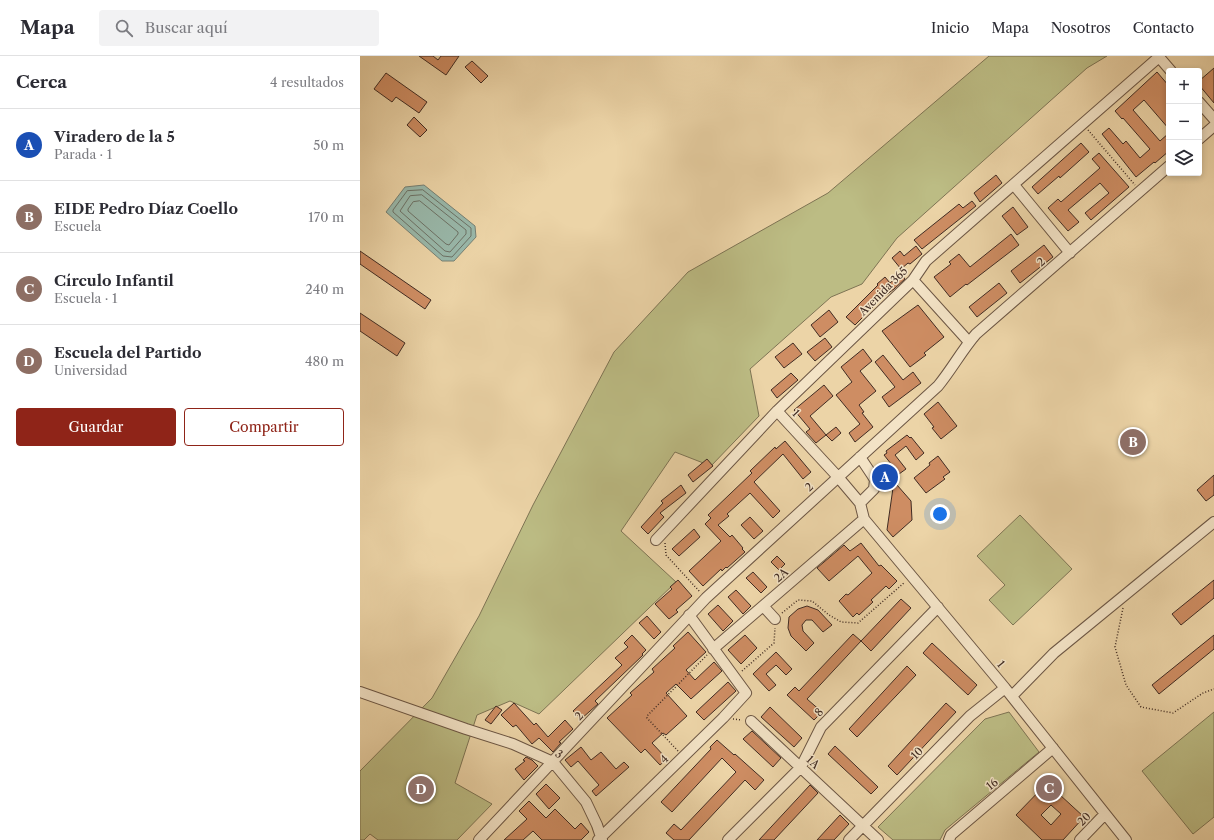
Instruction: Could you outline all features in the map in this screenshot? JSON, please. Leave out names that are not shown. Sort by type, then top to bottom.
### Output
[{"type":"street","name":"Avenida 365","points":[[656,540],[777,411],[913,280],[926,261],[1159,58],[1168,68]]},
{"type":"street","points":[[1201,104],[1214,119]]},
{"type":"street","points":[[1202,137],[1214,126]]},
{"type":"street","name":"2","points":[[479,840],[706,598],[938,386],[976,334],[1166,169]]},
{"type":"street","points":[[1014,185],[1070,253]]},
{"type":"street","points":[[913,280],[969,342]]},
{"type":"street","name":"1","points":[[777,411],[860,503],[864,519],[1012,696],[1126,840]]},
{"type":"street","points":[[860,457],[875,480],[874,489],[860,503]]},
{"type":"street","name":"2A","points":[[713,649],[864,519]]},
{"type":"street","points":[[1012,696],[1054,653],[1214,522]]},
{"type":"street","points":[[763,606],[775,620]]},
{"type":"street","name":"8","points":[[728,840],[801,767],[821,727],[938,608]]},
{"type":"street","points":[[689,615],[734,678]]},
{"type":"street","name":"4","points":[[600,839],[723,718],[746,693],[734,678]]},
{"type":"street","name":"10","points":[[849,840],[970,716],[1005,688]]},
{"type":"street","name":"3","points":[[360,692],[513,744],[553,762],[586,802],[597,825],[600,839]]},
{"type":"street","name":"1A","points":[[752,721],[878,840]]},
{"type":"street","name":"16","points":[[949,840],[951,836],[1053,748]]},
{"type":"street","name":"20","points":[[1080,840],[1105,814]]},
{"type":"path","points":[[1083,124],[1141,192]]},
{"type":"path","points":[[664,532],[666,555],[706,598]]},
{"type":"path","points":[[734,678],[774,643],[775,620],[788,606],[798,600],[812,601],[829,615],[841,622],[858,623],[912,576]]},
{"type":"path","points":[[1126,594],[1115,647],[1126,685],[1141,707],[1173,713],[1203,693],[1214,689]]},
{"type":"path","points":[[684,756],[647,718],[647,716],[713,649]]},
{"type":"path","points":[[723,718],[752,721]]},
{"type":"green space","points":[[989,56],[1107,56],[1087,68],[897,238],[862,284],[831,297],[750,369],[759,416],[711,466],[675,452],[621,531],[676,582],[539,714],[510,701],[477,715],[455,783],[492,804],[457,840],[378,840],[370,834],[364,840],[360,840],[360,771],[432,698],[479,616],[533,505],[614,352],[688,272],[828,193]]},
{"type":"green space","points":[[1020,515],[1072,569],[1013,625],[989,600],[1005,585],[977,556]]},
{"type":"green space","points":[[1009,712],[1039,752],[945,830],[940,840],[893,840],[878,827],[985,719]]},
{"type":"green space","points":[[1214,712],[1214,817],[1193,834],[1142,771]]},
{"type":"water","points":[[424,185],[475,226],[476,237],[454,261],[442,261],[386,212],[405,187]]},
{"type":"building","points":[[419,56],[433,56],[438,60],[441,56],[459,56],[446,75]]},
{"type":"building","points":[[472,61],[488,76],[481,83],[465,67]]},
{"type":"building","points":[[1214,68],[1214,103],[1202,89],[1202,78]]},
{"type":"building","points":[[1157,72],[1166,82],[1166,126],[1144,100],[1133,110],[1160,141],[1166,136],[1166,154],[1136,177],[1102,134],[1109,128],[1123,144],[1126,141],[1140,158],[1150,149],[1115,111]]},
{"type":"building","points":[[386,73],[427,102],[419,113],[396,97],[392,102],[374,89]]},
{"type":"building","points":[[414,117],[427,130],[420,137],[407,125]]},
{"type":"building","points":[[1081,143],[1089,152],[1060,178],[1059,176],[1038,194],[1032,187]]},
{"type":"building","points":[[1099,153],[1129,187],[1091,220],[1085,213],[1109,193],[1100,183],[1068,210],[1079,222],[1068,231],[1048,208],[1058,199],[1061,202],[1100,168],[1092,159]]},
{"type":"building","points":[[996,175],[1002,183],[980,202],[974,193]]},
{"type":"building","points":[[972,201],[976,206],[922,249],[914,240],[959,204],[963,208]]},
{"type":"building","points":[[1013,207],[1028,227],[1017,235],[1002,216]]},
{"type":"building","points":[[1011,234],[1019,245],[950,297],[934,277],[951,264],[949,262],[959,254],[970,267]]},
{"type":"building","points":[[1044,245],[1053,257],[1020,283],[1011,271]]},
{"type":"building","points":[[916,246],[922,254],[901,269],[892,258],[900,251],[904,256]]},
{"type":"building","points":[[360,251],[431,300],[425,309],[360,264]]},
{"type":"building","points":[[901,274],[905,279],[882,298],[855,325],[846,317],[885,277],[890,283]]},
{"type":"building","points":[[999,283],[1007,293],[977,317],[969,307]]},
{"type":"building","points":[[918,305],[944,337],[924,353],[926,355],[910,367],[882,331]]},
{"type":"building","points":[[829,310],[838,322],[820,337],[811,325]]},
{"type":"building","points":[[360,313],[405,343],[397,356],[360,331]]},
{"type":"building","points":[[825,338],[832,347],[815,361],[807,352]]},
{"type":"building","points":[[793,343],[802,354],[784,368],[775,357]]},
{"type":"building","points":[[863,349],[872,361],[860,371],[876,391],[859,405],[864,412],[862,413],[873,427],[855,442],[849,433],[860,424],[836,395],[852,382],[841,367]]},
{"type":"building","points":[[883,355],[903,380],[913,372],[921,383],[889,407],[882,397],[895,387],[875,362]]},
{"type":"building","points":[[791,373],[798,380],[777,398],[771,390]]},
{"type":"building","points":[[824,385],[833,396],[810,416],[826,435],[816,443],[806,432],[810,429],[794,410]]},
{"type":"building","points":[[938,402],[957,426],[941,439],[932,428],[934,427],[924,414]]},
{"type":"building","points":[[836,427],[841,433],[832,441],[826,435]]},
{"type":"building","points":[[907,435],[910,438],[911,437],[924,453],[916,460],[906,446],[895,455],[906,469],[899,474],[884,455],[887,453],[886,451]]},
{"type":"building","points":[[785,441],[811,472],[803,479],[783,454],[754,482],[780,511],[773,518],[750,493],[727,514],[729,516],[718,525],[730,537],[732,535],[745,552],[727,568],[726,567],[722,571],[721,569],[703,586],[689,571],[721,541],[705,524],[711,518],[708,515],[752,473],[750,471],[775,447],[776,449]]},
{"type":"building","points":[[938,456],[950,472],[943,477],[945,479],[926,493],[914,478],[930,465],[929,463]]},
{"type":"building","points":[[707,459],[713,466],[693,482],[688,475]]},
{"type":"building","points":[[1214,475],[1214,495],[1206,501],[1197,490]]},
{"type":"building","points":[[681,485],[686,493],[660,513],[664,517],[648,534],[641,527],[663,503],[661,501]]},
{"type":"building","points":[[897,485],[911,501],[912,520],[893,537],[887,530],[893,488]]},
{"type":"building","points":[[750,517],[763,531],[754,539],[741,525]]},
{"type":"building","points":[[694,529],[700,537],[679,556],[672,549]]},
{"type":"building","points":[[861,543],[879,566],[881,565],[897,581],[889,589],[886,586],[871,600],[873,602],[859,615],[857,613],[853,617],[839,601],[846,594],[848,595],[872,573],[858,556],[829,581],[817,568],[844,545],[850,551]]},
{"type":"building","points":[[777,556],[785,564],[779,570],[771,562]]},
{"type":"building","points":[[753,572],[767,587],[761,593],[746,578]]},
{"type":"building","points":[[678,580],[692,596],[676,610],[678,612],[669,619],[655,604],[672,589],[670,587]]},
{"type":"building","points":[[1214,580],[1214,598],[1181,625],[1172,614]]},
{"type":"building","points":[[736,590],[751,606],[743,614],[728,597]]},
{"type":"building","points":[[901,599],[911,608],[871,651],[861,641]]},
{"type":"building","points":[[718,605],[733,621],[723,631],[708,614]]},
{"type":"building","points":[[807,606],[818,610],[832,625],[823,632],[812,620],[806,620],[802,625],[803,631],[814,643],[806,651],[791,636],[788,628],[789,617],[798,609]]},
{"type":"building","points":[[647,616],[661,632],[654,639],[639,623]]},
{"type":"building","points":[[688,632],[706,652],[686,670],[695,680],[714,662],[722,671],[691,699],[676,684],[666,693],[687,716],[666,735],[663,733],[652,743],[667,759],[660,765],[645,749],[641,753],[607,718],[632,695],[630,693],[654,672],[652,669],[675,648],[673,646]]},
{"type":"building","points":[[853,634],[861,641],[807,699],[822,712],[814,720],[787,695],[795,687],[799,691]]},
{"type":"building","points":[[632,635],[646,650],[642,654],[643,655],[595,701],[598,704],[581,719],[573,711],[622,665],[615,658],[628,647],[624,643]]},
{"type":"building","points":[[745,635],[757,648],[741,664],[728,650]]},
{"type":"building","points":[[1214,635],[1214,649],[1159,694],[1152,685]]},
{"type":"building","points":[[932,643],[977,685],[968,695],[923,653]]},
{"type":"building","points":[[776,652],[792,669],[786,675],[776,665],[766,674],[776,685],[769,691],[753,674]]},
{"type":"building","points":[[907,666],[916,675],[857,737],[849,729]]},
{"type":"building","points":[[728,682],[736,691],[704,720],[696,712]]},
{"type":"building","points":[[514,703],[534,725],[536,723],[548,737],[565,720],[573,729],[559,742],[561,743],[553,752],[539,738],[532,744],[516,725],[513,727],[501,715]]},
{"type":"building","points":[[946,703],[956,712],[897,775],[888,766]]},
{"type":"building","points":[[496,706],[502,710],[491,724],[485,720]]},
{"type":"building","points":[[770,707],[802,738],[794,747],[761,717]]},
{"type":"building","points":[[752,731],[781,758],[773,767],[743,739]]},
{"type":"building","points":[[717,740],[764,780],[755,790],[745,780],[689,840],[674,840],[666,833],[674,824],[681,830],[736,772],[722,758],[672,812],[661,802],[711,749],[710,747]]},
{"type":"building","points":[[835,746],[878,787],[871,794],[828,754]]},
{"type":"building","points":[[581,747],[591,760],[601,752],[616,769],[624,762],[629,767],[596,796],[592,791],[599,785],[578,761],[571,767],[565,760]]},
{"type":"building","points":[[526,757],[538,766],[524,780],[515,769],[525,761],[523,760]]},
{"type":"building","points":[[1047,783],[1084,817],[1063,840],[1042,840],[1016,815]],"holes":[[[1051,805],[1061,814],[1051,825],[1041,815]]]},
{"type":"building","points":[[546,784],[560,798],[549,809],[536,794]]},
{"type":"building","points":[[810,785],[818,793],[774,840],[759,840]]},
{"type":"building","points":[[529,801],[546,818],[555,809],[575,829],[581,823],[589,832],[581,840],[542,840],[533,831],[523,840],[504,840],[527,819],[519,811]]},
{"type":"building","points":[[840,815],[849,824],[834,840],[817,840]]},
{"type":"place","name":"EIDE Pedro Díaz Coello","points":[[1133,442]]},
{"type":"place","name":"Viradero de la 5","points":[[885,477]]},
{"type":"place","name":"Círculo Infantil","points":[[1049,788]]},
{"type":"place","name":"Escuela del Partido","points":[[421,789]]}]
